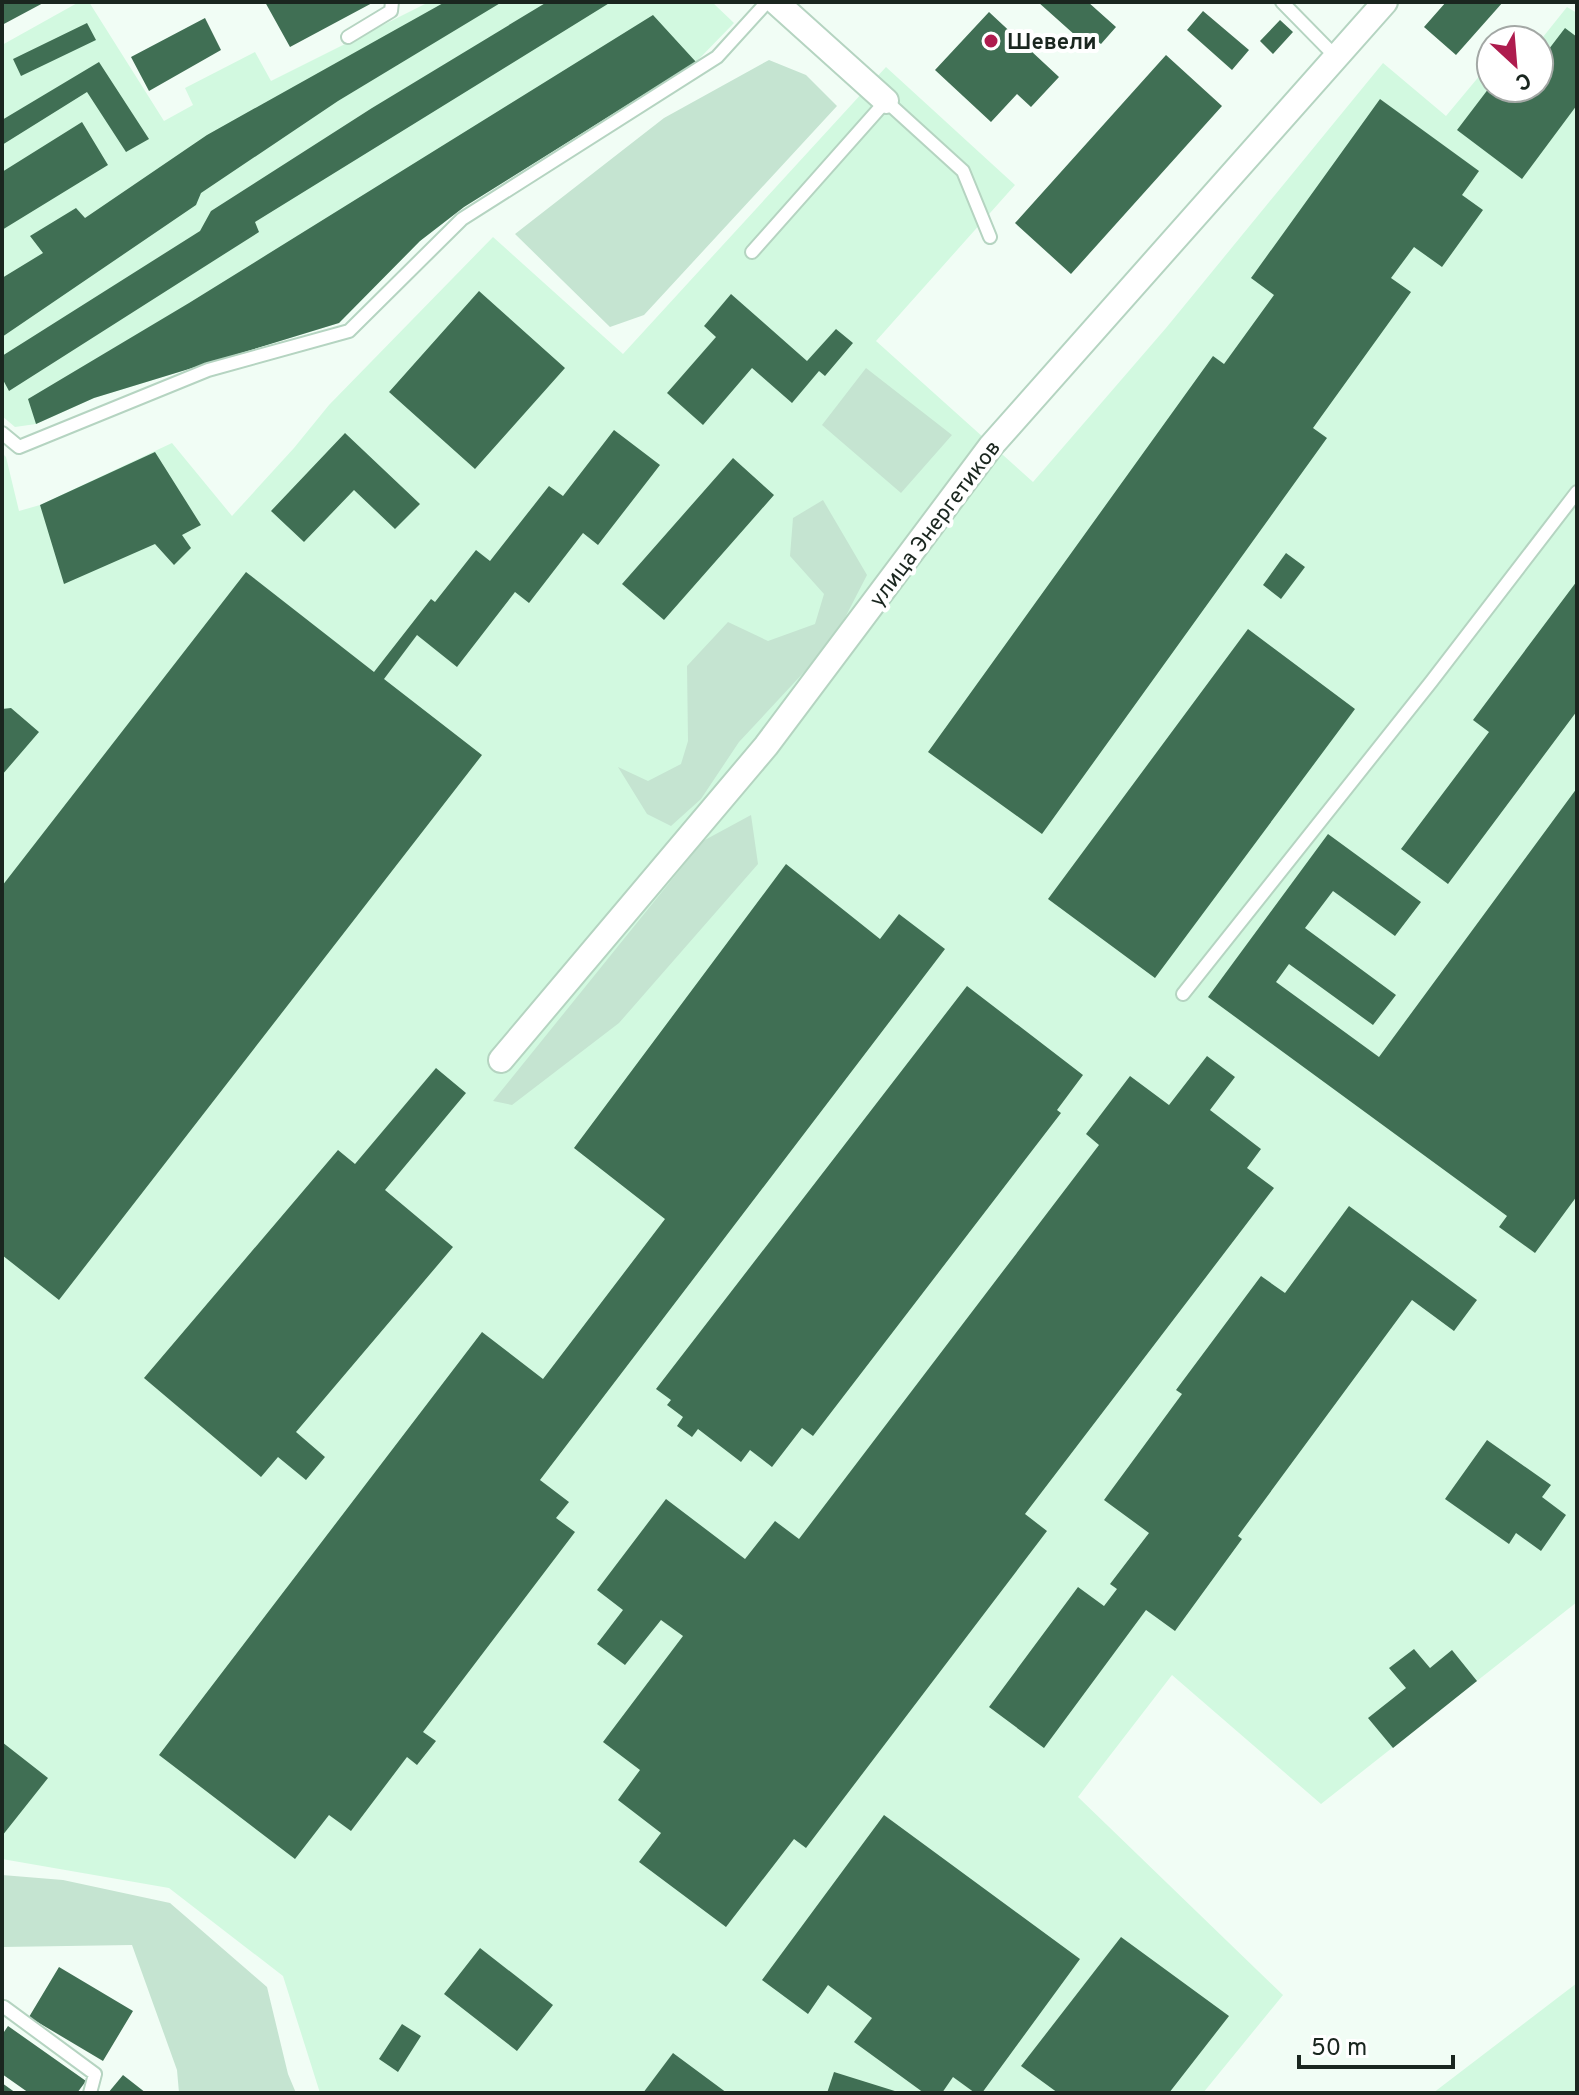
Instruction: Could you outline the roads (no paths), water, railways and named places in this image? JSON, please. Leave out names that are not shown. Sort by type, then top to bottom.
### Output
[{"type":"street","points":[[776,2],[886,101]]},
{"type":"street","name":"улица Энергетиков","points":[[501,1060],[766,746],[991,446],[1385,2]]},
{"type":"lane","points":[[348,37],[391,11],[392,2]]},
{"type":"lane","points":[[2,433],[19,447],[208,370],[349,331],[462,219],[717,57],[767,2]]},
{"type":"lane","points":[[1282,2],[1336,57]]},
{"type":"lane","points":[[752,252],[886,101],[963,171],[990,237]]},
{"type":"lane","points":[[1183,994],[1422,694],[1577,492]]},
{"type":"lane","points":[[2,2008],[95,2074],[90,2093]]},
{"type":"place","name":"Шевели","points":[[991,41]]}]
